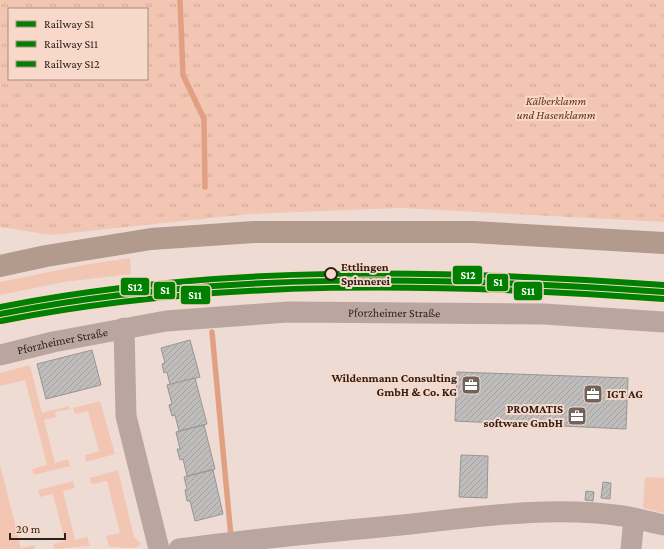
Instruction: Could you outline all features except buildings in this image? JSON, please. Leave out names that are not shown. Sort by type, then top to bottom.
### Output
[{"type":"main road","points":[[0,266],[46,256],[151,239],[254,232],[473,232],[664,243]]},
{"type":"street","name":"Pforzheimer Straße","points":[[0,355],[124,328],[166,321],[288,312],[544,314],[664,322]]},
{"type":"street","name":"Pforzheimer Straße","points":[[124,328],[126,416],[158,549]]},
{"type":"street","points":[[179,549],[332,530],[381,527],[497,515],[570,512],[633,534],[664,525]]},
{"type":"green space","name":"Kälberklamm und Hasenklamm","points":[[0,0],[664,0],[664,222],[400,208],[249,214],[51,235],[0,227]]},
{"type":"green space","points":[[130,258],[131,274],[64,282],[0,295],[0,282],[89,264]]},
{"type":"green space","points":[[30,365],[42,413],[69,406],[70,409],[55,412],[56,417],[44,420],[55,463],[68,459],[70,466],[34,475],[32,469],[47,465],[25,380],[0,386],[0,373]]},
{"type":"green space","points":[[100,401],[115,454],[86,462],[85,455],[99,451],[88,411],[75,414],[73,408]]},
{"type":"green space","points":[[0,464],[21,548],[34,545],[35,549],[0,549]]},
{"type":"green space","points":[[118,470],[134,537],[141,544],[135,548],[109,547],[106,536],[120,533],[107,481],[92,484],[90,478]]},
{"type":"green space","points":[[645,477],[664,478],[664,513],[643,508]]},
{"type":"green space","points":[[73,481],[75,488],[63,491],[75,540],[87,537],[90,546],[54,549],[53,544],[65,541],[53,494],[40,497],[38,490]]},
{"type":"waterway","points":[[180,0],[183,75],[204,119],[205,187]]},
{"type":"waterway","points":[[212,332],[231,537]]},
{"type":"rail line","name":"S12","points":[[0,307],[82,293],[165,283],[248,277],[331,274],[498,276],[664,285]]},
{"type":"rail line","name":"S1","points":[[0,314],[82,300],[165,290],[248,284],[331,281],[498,283],[664,292]]},
{"type":"rail line","name":"S11","points":[[1,321],[83,307],[165,297],[248,291],[331,288],[498,290],[664,299]]},
{"type":"place","name":"Ettlingen Spinnerei","points":[[331,274]]},
{"type":"place","name":"Wildenmann Consulting GmbH & Co. KG","points":[[471,385]]},
{"type":"place","name":"IGT AG","points":[[593,394]]},
{"type":"place","name":"PROMATIS software GmbH","points":[[577,416]]}]
